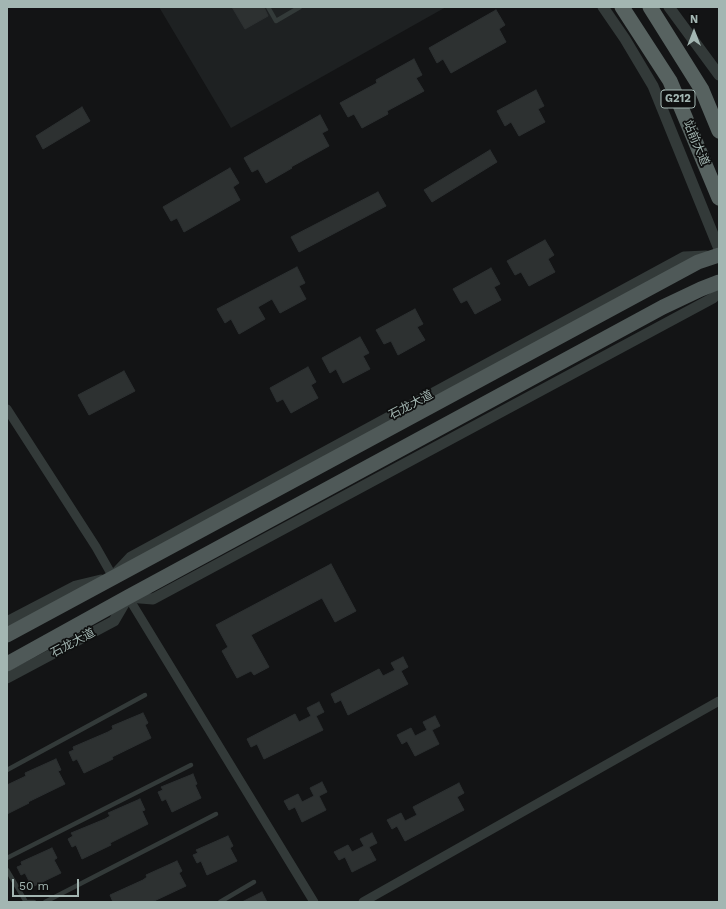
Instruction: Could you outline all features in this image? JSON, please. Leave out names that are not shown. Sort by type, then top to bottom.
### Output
[{"type":"highway","name":"站前大道","points":[[622,7],[670,81],[719,198]]},
{"type":"highway","name":"G212","points":[[650,7],[702,90],[719,131]]},
{"type":"main road","name":"石龙大道","points":[[7,635],[698,262],[719,255]]},
{"type":"main road","name":"石龙大道","points":[[7,664],[662,307],[719,282]]},
{"type":"street","points":[[603,7],[625,39],[653,86],[719,249]]},
{"type":"street","points":[[669,7],[719,75]]},
{"type":"street","points":[[128,597],[154,599],[713,298],[719,290]]},
{"type":"street","points":[[7,409],[96,546],[112,577]]},
{"type":"street","name":"石龙大道","points":[[7,622],[76,586],[112,577]]},
{"type":"street","points":[[128,597],[314,902]]},
{"type":"street","name":"石龙大道","points":[[7,678],[114,621],[128,597]]},
{"type":"street","points":[[363,902],[719,701]]},
{"type":"lane","points":[[268,7],[276,21],[300,7]]},
{"type":"lane","points":[[7,770],[145,695]]},
{"type":"lane","points":[[7,858],[191,765]]},
{"type":"lane","points":[[45,902],[216,814]]},
{"type":"lane","points":[[7,870],[27,902],[34,902]]},
{"type":"lane","points":[[220,902],[254,882]]},
{"type":"shaded area","points":[[159,7],[446,7],[231,128]]},
{"type":"building","points":[[232,7],[264,7],[268,16],[245,29]]},
{"type":"building","points":[[496,10],[505,25],[499,29],[506,42],[451,73],[443,59],[437,63],[429,48]]},
{"type":"building","points":[[414,59],[422,75],[416,78],[424,91],[387,111],[388,114],[362,128],[354,114],[348,117],[340,103],[377,83],[376,80]]},
{"type":"building","points":[[536,90],[544,106],[538,109],[545,122],[519,136],[511,122],[505,126],[497,111]]},
{"type":"building","points":[[82,107],[90,121],[43,149],[36,136]]},
{"type":"building","points":[[320,115],[328,130],[322,133],[329,146],[266,183],[258,169],[252,172],[244,158]]},
{"type":"building","points":[[490,150],[497,162],[432,202],[424,190]]},
{"type":"building","points":[[230,168],[239,183],[233,187],[240,200],[184,232],[177,218],[171,221],[163,207]]},
{"type":"building","points":[[378,192],[386,206],[299,252],[291,237]]},
{"type":"building","points":[[545,240],[554,255],[548,259],[555,272],[529,286],[521,272],[515,275],[507,261]]},
{"type":"building","points":[[297,267],[305,283],[299,286],[306,299],[280,313],[272,299],[258,307],[265,319],[239,334],[231,319],[225,323],[217,309]]},
{"type":"building","points":[[491,268],[500,284],[494,287],[501,300],[475,314],[467,300],[461,303],[453,289]]},
{"type":"building","points":[[415,309],[423,324],[417,327],[425,340],[398,355],[391,341],[384,344],[376,330]]},
{"type":"building","points":[[360,337],[369,353],[363,356],[370,369],[343,383],[336,369],[330,373],[322,358]]},
{"type":"building","points":[[308,367],[316,382],[311,385],[318,398],[291,413],[283,399],[277,402],[270,388]]},
{"type":"building","points":[[124,371],[135,391],[89,415],[78,395]]},
{"type":"building","points":[[331,564],[356,611],[335,622],[322,598],[251,635],[269,667],[254,675],[251,671],[237,678],[222,651],[228,647],[216,625]]},
{"type":"building","points":[[403,657],[408,667],[401,671],[408,684],[348,715],[341,700],[335,703],[331,694],[379,669],[383,676],[395,670],[391,663]]},
{"type":"building","points":[[319,702],[324,712],[316,716],[323,730],[264,759],[257,744],[251,747],[247,739],[295,714],[299,722],[311,716],[307,708]]},
{"type":"building","points":[[143,713],[148,723],[145,725],[151,738],[112,757],[113,759],[84,773],[77,759],[73,761],[69,752],[74,750],[73,747],[108,732],[113,729],[112,726]]},
{"type":"building","points":[[435,716],[440,726],[432,730],[439,744],[415,756],[407,741],[402,744],[397,735],[411,728],[415,736],[427,730],[423,722]]},
{"type":"building","points":[[56,759],[61,770],[58,771],[65,784],[7,814],[7,785],[26,776],[25,773]]},
{"type":"building","points":[[193,774],[197,784],[195,785],[201,798],[172,812],[166,799],[162,801],[158,792],[163,790],[161,787]]},
{"type":"building","points":[[322,782],[327,792],[319,796],[326,810],[302,822],[295,807],[289,810],[284,801],[298,794],[302,802],[314,796],[310,788]]},
{"type":"building","points":[[459,783],[464,793],[457,797],[464,810],[405,841],[397,826],[392,829],[387,820],[401,813],[405,821],[417,815],[413,807]]},
{"type":"building","points":[[140,799],[145,810],[142,811],[148,824],[110,843],[111,845],[82,859],[76,845],[72,847],[68,839],[73,836],[71,833],[105,819],[110,816],[108,813]]},
{"type":"building","points":[[372,833],[377,843],[369,847],[376,860],[352,872],[345,857],[339,860],[334,852],[348,845],[352,852],[364,846],[360,839]]},
{"type":"building","points":[[228,836],[233,846],[230,848],[237,861],[207,875],[201,861],[197,863],[193,855],[198,853],[196,850]]},
{"type":"building","points":[[52,848],[57,858],[54,860],[61,873],[32,887],[25,873],[21,875],[17,867],[22,865],[21,862]]},
{"type":"building","points":[[177,861],[182,871],[179,873],[186,886],[152,902],[113,902],[110,895],[143,880],[147,877],[146,875]]},
{"type":"building","points":[[262,892],[267,902],[242,902]]}]
